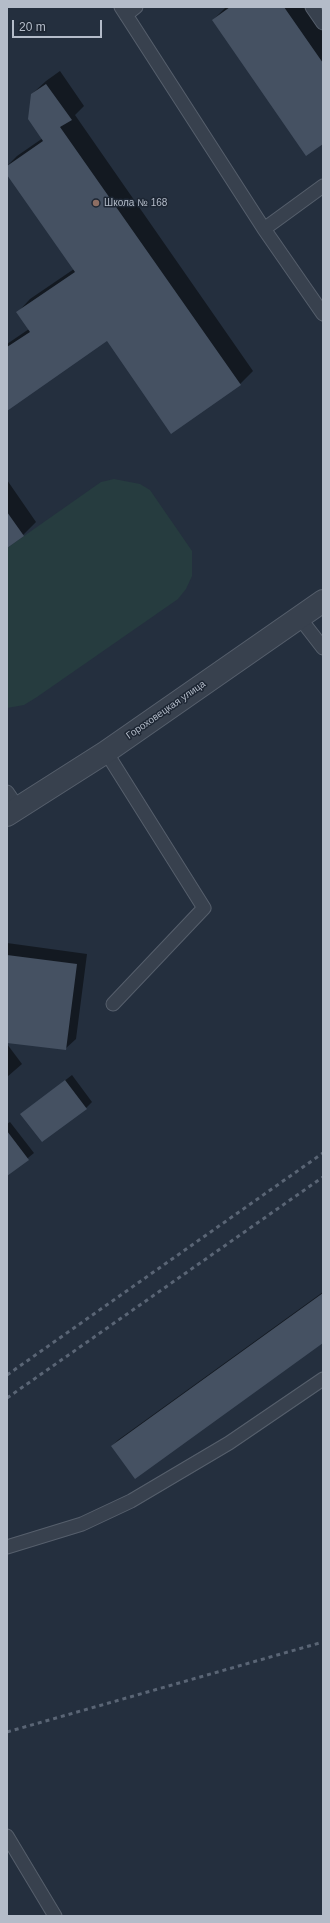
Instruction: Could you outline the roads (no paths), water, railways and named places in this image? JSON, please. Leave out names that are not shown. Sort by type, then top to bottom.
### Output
[{"type":"street","name":"Гороховецкая улица","points":[[11,805],[106,752],[323,601]]},
{"type":"lane","points":[[312,7],[323,24]]},
{"type":"lane","points":[[127,10],[264,229],[323,314]]},
{"type":"lane","points":[[264,229],[323,186]]},
{"type":"lane","points":[[299,617],[323,648]]},
{"type":"lane","points":[[106,752],[204,908],[113,1004]]},
{"type":"lane","points":[[7,1547],[82,1524],[131,1501],[229,1443],[323,1380]]},
{"type":"lane","points":[[7,1836],[55,1916]]},
{"type":"railway","points":[[7,1375],[323,1153]]},
{"type":"railway","points":[[7,1398],[323,1177]]},
{"type":"railway","points":[[7,1732],[323,1642]]},
{"type":"place","name":"Школа № 168","points":[[96,203]]}]
